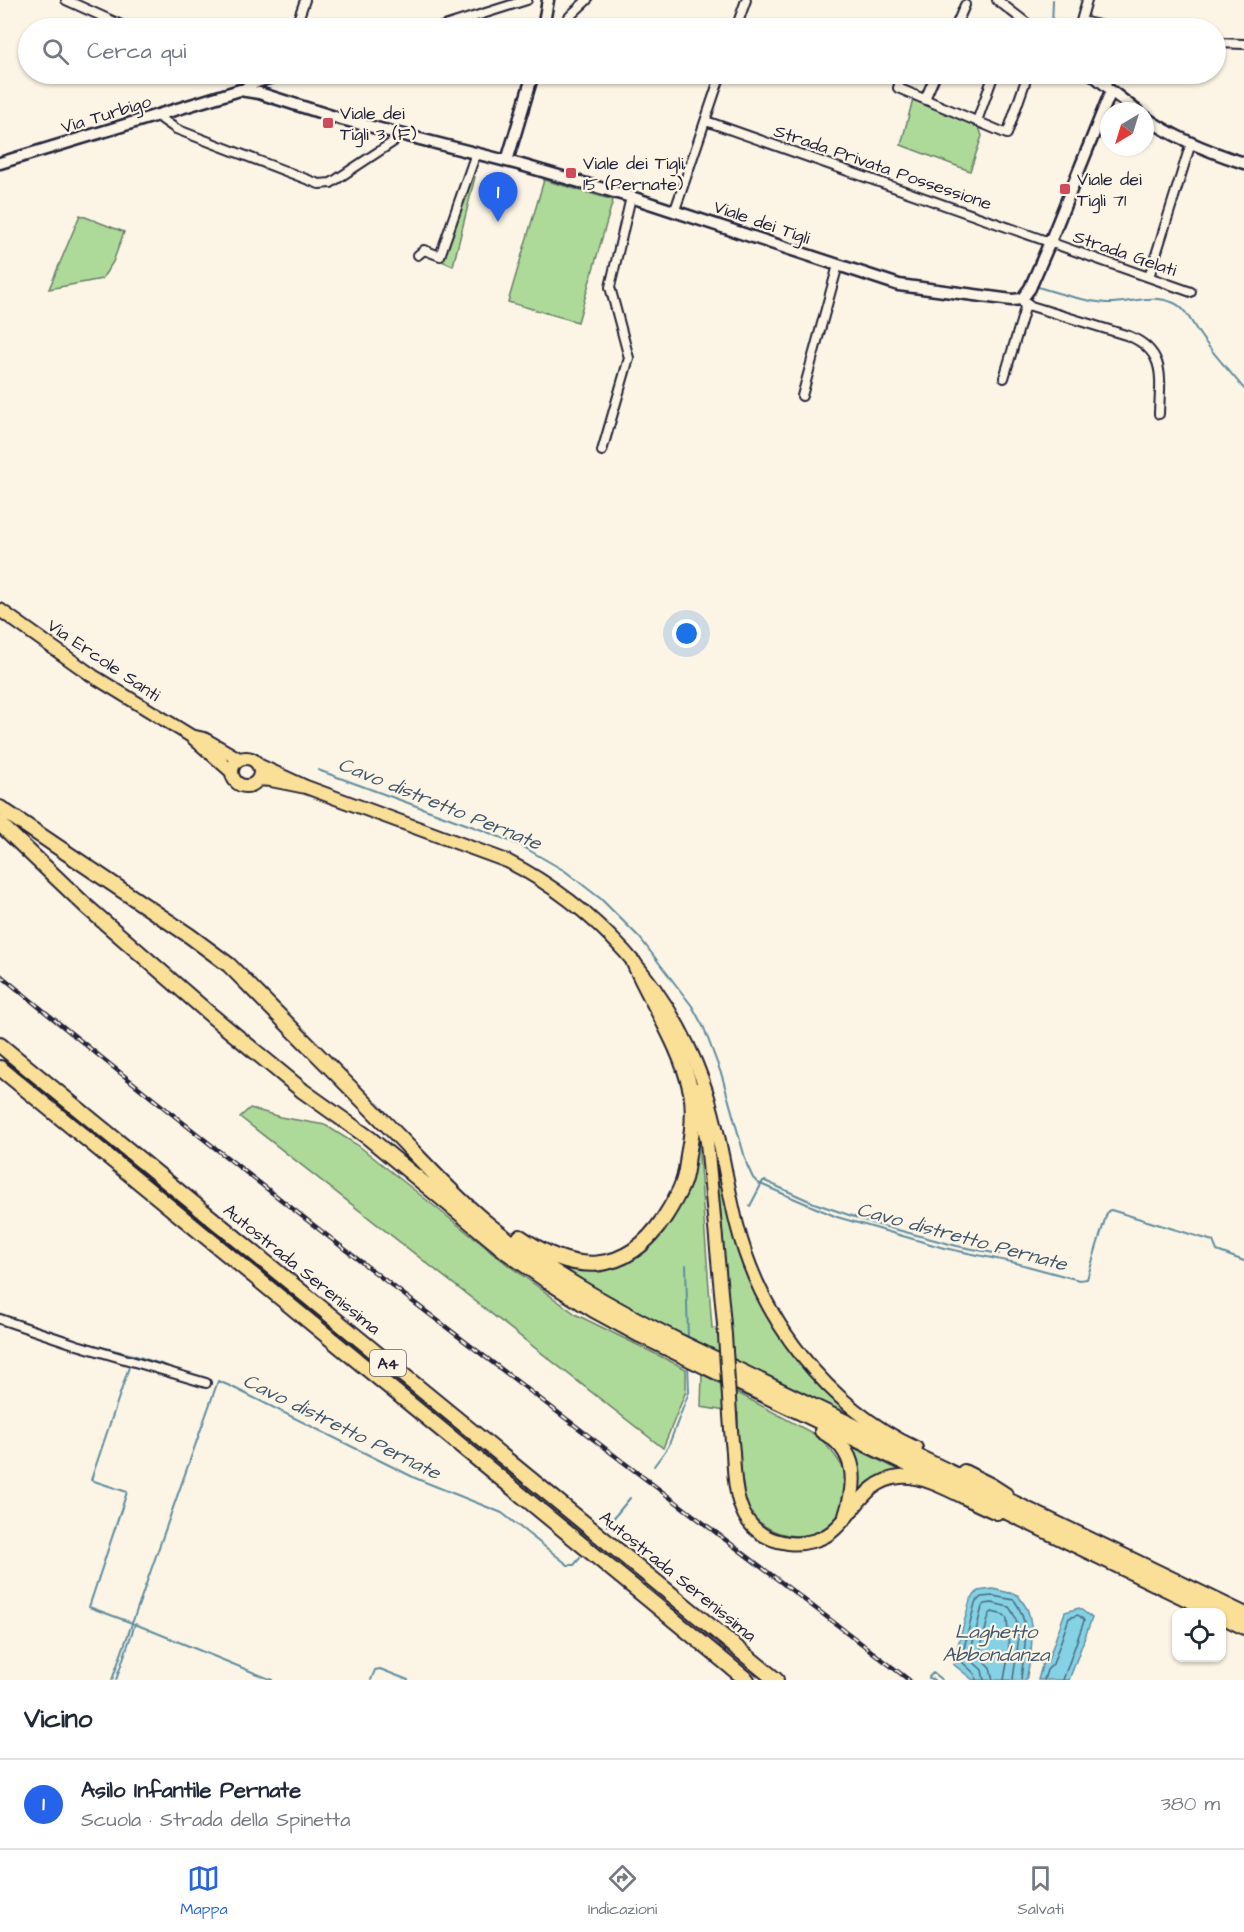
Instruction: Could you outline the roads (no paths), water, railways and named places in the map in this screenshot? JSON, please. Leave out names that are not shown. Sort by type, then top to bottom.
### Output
[{"type":"highway","points":[[0,808],[190,936],[229,965],[441,1179],[489,1225],[537,1262],[740,1383],[775,1408],[832,1436],[839,1442],[849,1459],[854,1479],[846,1516]]},
{"type":"highway","points":[[0,824],[87,907],[212,1016],[303,1091],[369,1138],[508,1253],[546,1280],[594,1310],[1030,1510],[1244,1614]]},
{"type":"highway","points":[[441,1179],[535,1248],[572,1262],[606,1264],[642,1245],[656,1231],[683,1182],[693,1128],[691,1093],[672,1038],[634,963]]},
{"type":"highway","points":[[0,1034],[30,1070]]},
{"type":"highway","name":"Autostrada Serenissima","points":[[0,1045],[776,1680]]},
{"type":"highway","name":"Autostrada Serenissima","points":[[0,1068],[747,1680]]},
{"type":"highway","points":[[740,1383],[1206,1608]]},
{"type":"highway","points":[[1226,1618],[1244,1627]]},
{"type":"main road","points":[[545,18],[548,0]]},
{"type":"main road","points":[[507,161],[530,84]]},
{"type":"main road","name":"Via Turbigo","points":[[0,163],[245,88]]},
{"type":"main road","name":"Viale dei Tigli","points":[[245,88],[312,111],[507,161],[675,210],[899,285],[1012,300],[1022,299]]},
{"type":"main road","points":[[1022,299],[1030,288],[1050,242],[1107,103],[1114,98],[1112,92]]},
{"type":"main road","points":[[1112,92],[1125,102]]},
{"type":"main road","points":[[1154,123],[1191,143],[1244,163]]},
{"type":"main road","name":"Via Ercole Santi","points":[[0,610],[93,676],[191,736],[232,772]]},
{"type":"main road","name":"Via Ercole Santi","points":[[191,736],[204,739],[240,759]]},
{"type":"main road","points":[[258,765],[260,772],[258,779],[252,785],[242,786],[235,782],[232,772],[234,765],[240,759],[248,758],[306,787],[507,861],[546,882],[607,932],[669,1009],[686,1040],[702,1080],[714,1122],[737,1226],[747,1258],[765,1299],[789,1339],[824,1382],[857,1412],[884,1431],[993,1485],[1030,1510]]},
{"type":"main road","points":[[258,779],[306,787]]},
{"type":"main road","points":[[634,963],[672,1023],[694,1077],[704,1119],[725,1335],[736,1492],[741,1509],[751,1523],[773,1539],[793,1544],[805,1543],[824,1536],[836,1528],[873,1486],[889,1479],[908,1476],[922,1479],[982,1508],[1035,1526]]},
{"type":"street","points":[[66,0],[106,18]]},
{"type":"street","points":[[299,18],[305,0]]},
{"type":"street","points":[[470,18],[527,0]]},
{"type":"street","points":[[568,18],[587,0]]},
{"type":"street","points":[[740,18],[746,0]]},
{"type":"street","points":[[997,0],[1020,18]]},
{"type":"street","points":[[1082,18],[1087,0]]},
{"type":"street","points":[[959,18],[965,5]]},
{"type":"street","points":[[1226,43],[1244,44]]},
{"type":"street","points":[[245,84],[245,88]]},
{"type":"street","name":"Via Turbigo","points":[[245,88],[255,84]]},
{"type":"street","points":[[675,210],[719,84]]},
{"type":"street","points":[[899,84],[898,88],[1007,134],[1024,84]]},
{"type":"street","points":[[925,99],[932,84]]},
{"type":"street","points":[[977,121],[990,84]]},
{"type":"street","points":[[1102,84],[1112,92]]},
{"type":"street","points":[[1111,84],[1112,92]]},
{"type":"street","points":[[156,116],[176,129],[319,184],[331,183],[393,142],[397,133]]},
{"type":"street","name":"Strada Privata Possessione","points":[[706,121],[1050,242]]},
{"type":"street","points":[[1149,277],[1191,143]]},
{"type":"street","points":[[418,255],[424,250],[440,256],[476,153]]},
{"type":"street","points":[[602,451],[629,358],[610,286],[631,197]]},
{"type":"street","name":"Strada Gelati","points":[[1050,242],[1191,291]]},
{"type":"street","points":[[802,396],[838,265]]},
{"type":"street","points":[[1004,378],[1025,308],[1022,299]]},
{"type":"street","points":[[1022,299],[1031,306],[1142,341],[1153,352],[1159,368],[1159,414]]},
{"type":"street","points":[[0,1319],[67,1342],[206,1383]]},
{"type":"water","name":"Laghetto Abbondanza","points":[[993,1589],[1018,1595],[1028,1611],[1032,1637],[1026,1680],[973,1680],[953,1664],[970,1600],[978,1591]]},
{"type":"water","name":"Laghetto Abbondanza","points":[[1079,1608],[1092,1618],[1069,1680],[1038,1680],[1043,1662],[1047,1663],[1065,1612]]},
{"type":"waterway","points":[[1052,18],[1053,0]]},
{"type":"waterway","points":[[1038,287],[1097,302],[1115,303],[1157,299],[1174,303],[1186,313],[1205,342],[1244,389]]},
{"type":"waterway","name":"Cavo distretto Pernate","points":[[318,770],[520,845],[565,871],[601,899],[640,938],[692,1006],[704,1028],[722,1076],[747,1165],[758,1183],[837,1217],[944,1248],[1016,1263],[1079,1280],[1087,1279],[1106,1216],[1111,1210],[1213,1241],[1217,1251],[1244,1261]]},
{"type":"waterway","name":"Cavo distretto Pernate","points":[[750,1206],[765,1181],[814,1203],[872,1223],[957,1246],[999,1254]]},
{"type":"waterway","name":"Cavo distretto Pernate","points":[[686,1265],[688,1339]]},
{"type":"waterway","name":"Cavo distretto Pernate","points":[[0,1314],[86,1343],[133,1355],[91,1480],[127,1492],[89,1607],[135,1624],[116,1680]]},
{"type":"waterway","name":"Cavo distretto Pernate","points":[[133,1355],[167,1366]]},
{"type":"waterway","name":"Cavo distretto Pernate","points":[[654,1466],[668,1447],[689,1392],[688,1363]]},
{"type":"waterway","name":"Cavo distretto Pernate","points":[[112,1680],[218,1381],[415,1478],[502,1513],[568,1565],[574,1565],[580,1558]]},
{"type":"waterway","name":"Cavo distretto Pernate","points":[[607,1526],[630,1498]]},
{"type":"waterway","name":"Cavo distretto Pernate","points":[[135,1624],[272,1680]]},
{"type":"waterway","name":"Cavo distretto Pernate","points":[[371,1680],[375,1670],[380,1669],[408,1680]]},
{"type":"waterway","points":[[929,1677],[933,1673],[942,1680]]},
{"type":"waterway","name":"Cavo distretto Pernate","points":[[929,1678],[934,1680]]},
{"type":"railway","points":[[0,975],[338,1244],[909,1680]]},
{"type":"place","name":"Viale dei Tigli 3 (F)","points":[[328,123]]},
{"type":"place","name":"Viale dei Tigli, 15 (Pernate)","points":[[571,173]]},
{"type":"place","name":"Viale dei Tigli 71","points":[[1065,189]]},
{"type":"place","name":"Asilo Infantile Pernate","points":[[498,222]]}]
